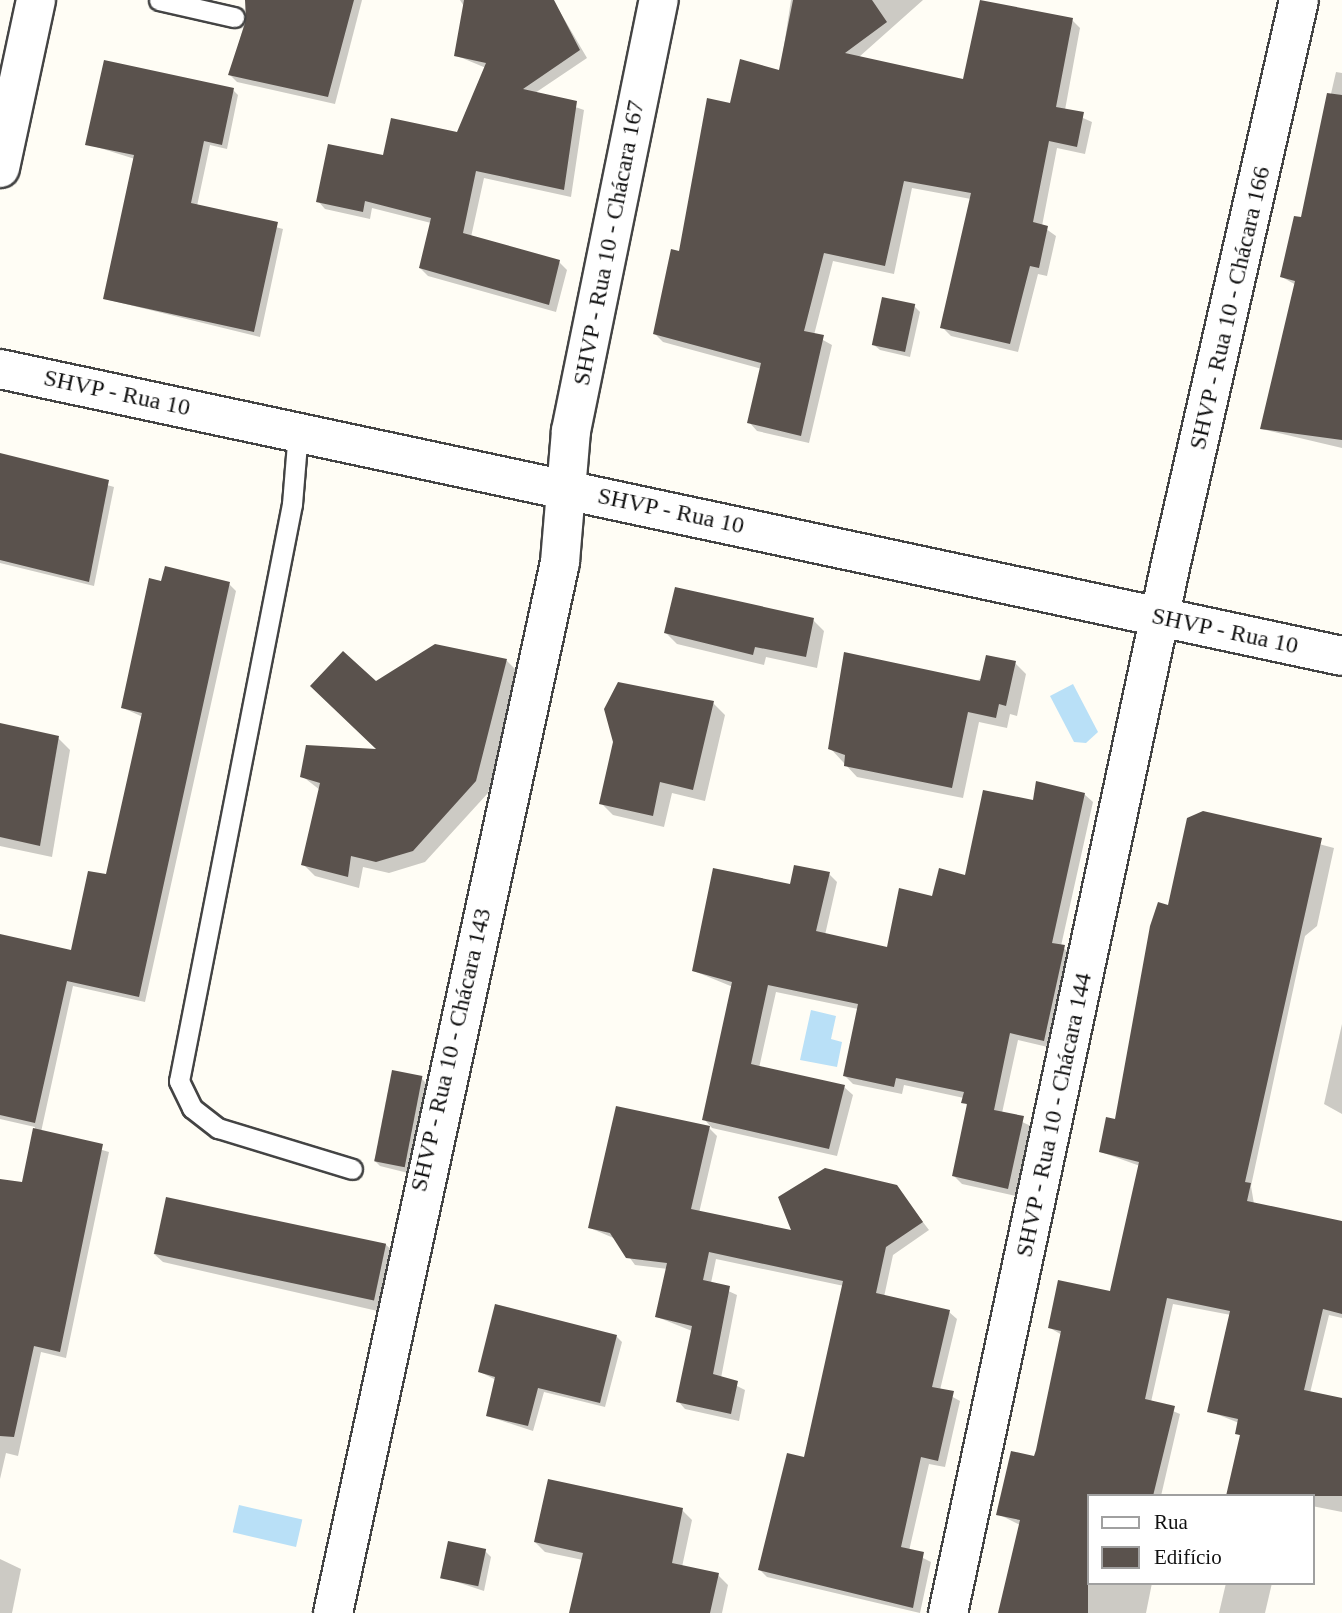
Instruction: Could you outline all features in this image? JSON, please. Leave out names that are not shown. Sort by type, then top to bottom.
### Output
[{"type":"street","points":[[0,169],[36,0]]},
{"type":"street","name":"SHVP - Rua 10 - Chácara 167","points":[[567,488],[571,430],[659,0]]},
{"type":"street","name":"SHVP - Rua 10 - Chácara 166","points":[[1161,617],[1299,0]]},
{"type":"street","name":"SHVP - Rua 10","points":[[0,369],[567,488],[1342,656]]},
{"type":"street","name":"SHVP - Rua 10 - Chácara 143","points":[[333,1613],[560,562],[567,488]]},
{"type":"street","name":"SHVP - Rua 10 - Chácara 144","points":[[948,1613],[1161,617]]},
{"type":"lane","points":[[159,0],[234,17]]},
{"type":"lane","points":[[298,432],[292,504],[179,1081],[192,1108],[218,1128],[352,1169]]},
{"type":"water","points":[[1073,684],[1098,732],[1086,743],[1074,742],[1050,696]]},
{"type":"water","points":[[811,1010],[836,1016],[831,1039],[842,1042],[837,1067],[800,1060]]},
{"type":"water","points":[[239,1505],[302,1520],[296,1547],[233,1532]]},
{"type":"building","points":[[245,0],[354,0],[328,97],[228,75],[246,20]]},
{"type":"building","points":[[464,0],[554,0],[580,50],[523,89],[577,101],[564,190],[476,171],[463,233],[560,260],[549,305],[419,268],[431,218],[365,201],[363,212],[316,202],[328,144],[383,155],[391,118],[457,132],[486,63],[454,56]]},
{"type":"building","points":[[793,0],[872,0],[887,22],[845,53],[963,79],[980,0],[1073,18],[1056,107],[1084,112],[1077,147],[1049,141],[1033,222],[1048,226],[1039,268],[1030,266],[1010,344],[940,328],[971,193],[904,181],[885,266],[824,253],[804,331],[824,335],[801,436],[747,423],[761,363],[653,334],[671,249],[679,251],[707,98],[730,103],[740,59],[779,70]]},
{"type":"building","points":[[104,60],[234,88],[222,145],[204,141],[191,203],[278,222],[254,332],[103,299],[134,155],[85,145]]},
{"type":"building","points":[[1327,93],[1342,95],[1342,440],[1260,429],[1295,281],[1280,277],[1294,216],[1301,217]]},
{"type":"building","points":[[882,297],[915,304],[905,352],[872,345]]},
{"type":"building","points":[[0,453],[109,480],[89,582],[0,560]]},
{"type":"building","points":[[165,566],[230,582],[139,997],[67,981],[35,1123],[0,1115],[0,934],[71,950],[88,871],[106,874],[142,713],[121,708],[149,578],[161,581]]},
{"type":"building","points":[[675,587],[814,618],[806,657],[755,647],[753,655],[664,633]]},
{"type":"building","points":[[435,644],[507,659],[476,781],[413,851],[376,862],[351,856],[348,877],[301,865],[320,783],[300,777],[306,745],[376,749],[310,686],[343,651],[376,681]]},
{"type":"building","points":[[844,652],[980,681],[986,655],[1016,661],[1006,706],[999,704],[996,718],[968,712],[952,788],[844,766],[845,755],[828,749]]},
{"type":"building","points":[[618,682],[714,701],[693,790],[660,782],[653,816],[599,804],[613,742],[604,709]]},
{"type":"building","points":[[0,723],[59,736],[40,846],[0,837]]},
{"type":"building","points":[[1036,781],[1085,793],[1052,943],[1065,945],[1044,1041],[1010,1033],[994,1110],[1024,1116],[1008,1189],[952,1176],[967,1104],[961,1103],[964,1092],[896,1078],[894,1087],[843,1076],[858,1004],[768,985],[751,1064],[845,1085],[829,1149],[702,1120],[732,982],[692,971],[713,868],[790,884],[794,865],[830,872],[816,931],[887,947],[899,888],[932,896],[939,868],[965,875],[983,790],[1033,800]]},
{"type":"building","points":[[1203,811],[1322,838],[1245,1182],[1251,1183],[1247,1201],[1342,1221],[1342,1314],[1323,1309],[1304,1390],[1342,1398],[1342,1496],[1226,1494],[1240,1435],[1235,1434],[1238,1419],[1207,1412],[1230,1311],[1167,1298],[1145,1399],[1175,1406],[1153,1494],[1086,1494],[1088,1613],[998,1613],[1020,1520],[996,1515],[1011,1451],[1034,1456],[1036,1450],[1061,1331],[1048,1328],[1058,1280],[1110,1291],[1139,1162],[1099,1152],[1106,1117],[1115,1119],[1150,926],[1158,902],[1168,905],[1187,818]]},
{"type":"building","points":[[392,1070],[422,1076],[405,1167],[374,1161]]},
{"type":"building","points":[[616,1106],[710,1126],[691,1209],[791,1230],[778,1197],[825,1168],[897,1185],[923,1222],[886,1247],[876,1293],[950,1310],[932,1387],[954,1391],[938,1461],[921,1457],[901,1547],[924,1552],[913,1608],[758,1570],[787,1453],[804,1457],[843,1281],[709,1252],[703,1280],[730,1286],[713,1374],[738,1381],[731,1414],[676,1402],[692,1326],[655,1317],[667,1263],[626,1258],[610,1233],[588,1228]]},
{"type":"building","points":[[33,1128],[103,1144],[60,1352],[34,1346],[14,1437],[0,1436],[0,1179],[22,1182]]},
{"type":"building","points":[[166,1197],[386,1244],[374,1301],[154,1254]]},
{"type":"building","points":[[495,1304],[617,1335],[600,1403],[538,1388],[528,1426],[486,1416],[495,1377],[478,1372]]},
{"type":"building","points":[[548,1479],[683,1508],[672,1563],[719,1573],[710,1613],[569,1613],[583,1553],[534,1542]]},
{"type":"building","points":[[448,1541],[486,1549],[478,1586],[440,1578]]}]
